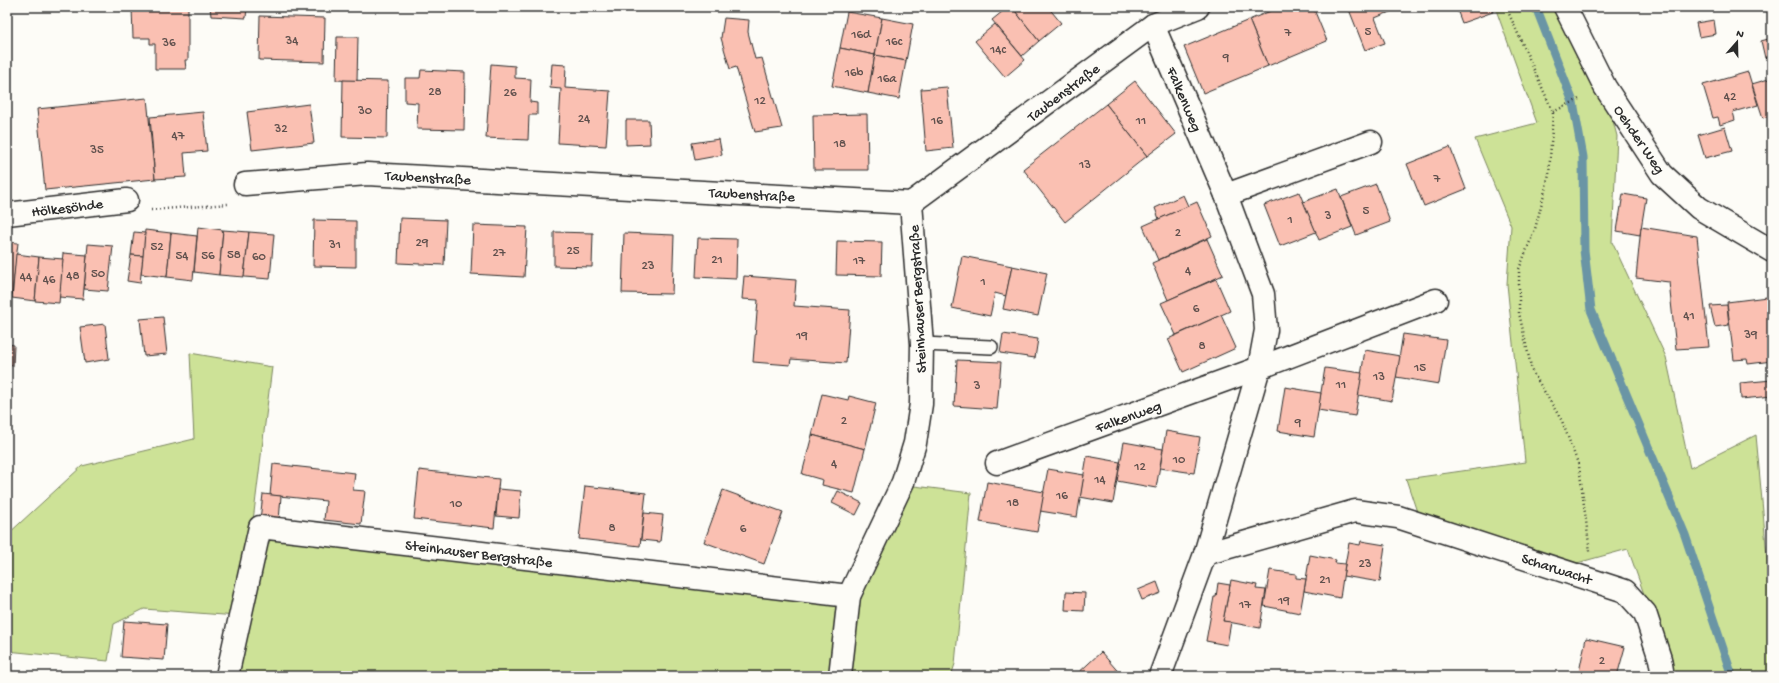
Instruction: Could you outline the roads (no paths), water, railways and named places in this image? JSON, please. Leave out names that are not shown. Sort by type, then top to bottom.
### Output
[{"type":"street","name":"Taubenstraße","points":[[245,184],[367,174],[911,203],[1162,17],[1198,7]]},
{"type":"street","name":"Oehder Weg","points":[[1565,7],[1605,87],[1662,174],[1699,208],[1772,251]]},
{"type":"street","name":"Falkenweg","points":[[1160,676],[1205,554],[1258,368],[1266,330],[1263,294],[1162,17]]},
{"type":"street","points":[[1226,195],[1371,142]]},
{"type":"street","name":"Hölkesöhde","points":[[7,214],[127,200]]},
{"type":"street","name":"Steinhauser Bergstraße","points":[[840,676],[849,596],[902,482],[915,443],[921,404],[922,344],[911,203]]},
{"type":"street","name":"Falkenweg","points":[[997,463],[1258,368],[1436,300]]},
{"type":"street","name":"Scharwacht","points":[[1205,554],[1355,511],[1398,517],[1625,591],[1645,613],[1660,659],[1663,676]]},
{"type":"street","name":"Steinhauser Bergstraße","points":[[227,676],[260,527],[849,596]]},
{"type":"lane","points":[[922,344],[991,347]]},
{"type":"waterway","points":[[1536,7],[1573,102],[1583,157],[1584,250],[1591,310],[1685,535],[1732,676]]}]
